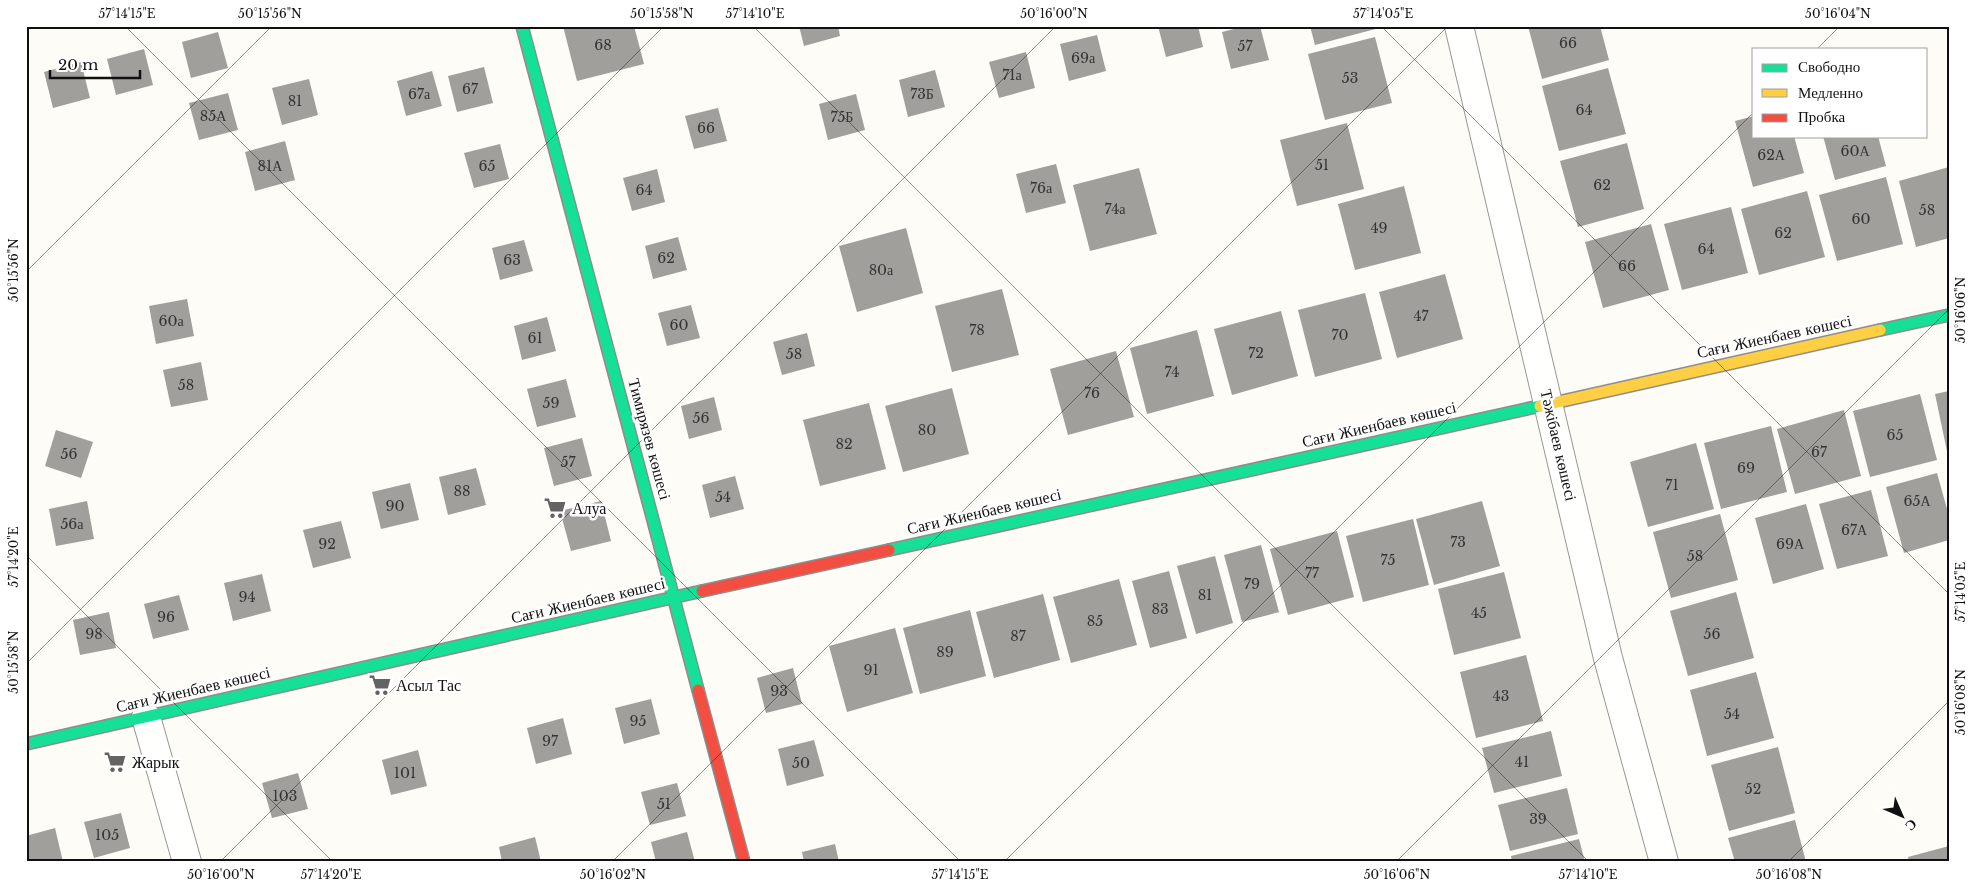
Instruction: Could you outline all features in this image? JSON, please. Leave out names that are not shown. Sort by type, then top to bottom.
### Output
[{"type":"main road","name":"Тимирязев көшесі","points":[[522,26],[744,862]]},
{"type":"main road","name":"Сағи Жиенбаев көшесі","points":[[26,744],[675,597],[1949,314]]},
{"type":"street","name":"Тәжібаев көшесі","points":[[1459,26],[1608,658],[1664,862]]},
{"type":"street","points":[[146,717],[187,862]]},
{"type":"building","points":[[563,26],[634,26],[644,64],[577,81]]},
{"type":"building","points":[[799,26],[838,26],[840,36],[804,46]]},
{"type":"building","points":[[1158,26],[1198,26],[1203,47],[1166,57]]},
{"type":"building","points":[[1245,26],[1260,26],[1269,60],[1231,69],[1222,32]]},
{"type":"building","points":[[1310,26],[1383,26],[1383,27],[1315,45]]},
{"type":"building","points":[[1528,26],[1600,26],[1609,60],[1542,79]]},
{"type":"building","points":[[218,32],[228,68],[191,78],[182,42]]},
{"type":"building","points":[[1097,35],[1106,71],[1069,81],[1060,44]]},
{"type":"building","points":[[1375,37],[1392,103],[1325,120],[1308,54]]},
{"type":"building","points":[[144,49],[153,85],[116,95],[107,59]]},
{"type":"building","points":[[1026,52],[1035,88],[999,98],[989,62]]},
{"type":"building","points":[[81,62],[90,98],[53,108],[44,72]]},
{"type":"building","points":[[484,67],[493,103],[457,112],[448,76]]},
{"type":"building","points":[[1608,68],[1626,134],[1559,151],[1542,86]]},
{"type":"building","points":[[935,70],[945,107],[908,117],[899,80]]},
{"type":"building","points":[[432,71],[442,106],[406,116],[397,81]]},
{"type":"building","points":[[309,79],[318,115],[282,125],[272,88]]},
{"type":"building","points":[[228,93],[238,130],[199,140],[189,103]]},
{"type":"building","points":[[856,94],[865,130],[828,140],[819,104]]},
{"type":"building","points":[[718,108],[727,141],[694,149],[685,116]]},
{"type":"building","points":[[1752,117],[1752,138],[1795,138],[1804,173],[1753,187],[1735,121]]},
{"type":"building","points":[[1347,123],[1364,189],[1297,206],[1280,140]]},
{"type":"building","points":[[1824,138],[1879,138],[1886,166],[1835,180]]},
{"type":"building","points":[[285,141],[295,180],[255,191],[245,152]]},
{"type":"building","points":[[1627,143],[1644,209],[1578,227],[1560,161]]},
{"type":"building","points":[[500,144],[509,179],[474,188],[464,153]]},
{"type":"building","points":[[1056,164],[1066,203],[1026,213],[1016,174]]},
{"type":"building","points":[[1949,167],[1949,238],[1916,247],[1899,181]]},
{"type":"building","points":[[1139,168],[1157,234],[1090,251],[1073,185]]},
{"type":"building","points":[[657,169],[665,202],[632,211],[623,178]]},
{"type":"building","points":[[1886,177],[1903,244],[1837,261],[1819,195]]},
{"type":"building","points":[[1404,186],[1421,253],[1355,270],[1338,204]]},
{"type":"building","points":[[1807,191],[1825,257],[1759,275],[1741,209]]},
{"type":"building","points":[[1731,207],[1748,273],[1682,290],[1664,224]]},
{"type":"building","points":[[1651,224],[1669,290],[1603,308],[1585,242]]},
{"type":"building","points":[[906,228],[923,293],[857,312],[839,246]]},
{"type":"building","points":[[678,237],[687,270],[653,279],[645,246]]},
{"type":"building","points":[[524,240],[533,271],[500,280],[492,248]]},
{"type":"building","points":[[1445,274],[1463,339],[1397,358],[1379,292]]},
{"type":"building","points":[[1002,289],[1019,355],[952,372],[935,306]]},
{"type":"building","points":[[1365,293],[1382,359],[1315,377],[1298,310]]},
{"type":"building","points":[[187,299],[194,336],[156,344],[149,306]]},
{"type":"building","points":[[691,305],[700,338],[667,346],[658,313]]},
{"type":"building","points":[[1281,311],[1298,376],[1232,395],[1214,329]]},
{"type":"building","points":[[547,317],[556,351],[522,360],[514,326]]},
{"type":"building","points":[[1197,330],[1214,396],[1147,414],[1130,348]]},
{"type":"building","points":[[807,333],[815,366],[782,375],[773,342]]},
{"type":"building","points":[[1116,351],[1134,417],[1068,435],[1050,369]]},
{"type":"building","points":[[201,362],[208,400],[171,407],[163,370]]},
{"type":"building","points":[[566,379],[576,417],[537,427],[527,389]]},
{"type":"building","points":[[952,388],[969,454],[903,472],[885,406]]},
{"type":"building","points":[[1949,391],[1949,455],[1948,456],[1935,394]]},
{"type":"building","points":[[1920,394],[1937,460],[1870,477],[1853,411]]},
{"type":"building","points":[[714,397],[722,430],[689,439],[681,406]]},
{"type":"building","points":[[869,403],[886,469],[820,486],[803,420]]},
{"type":"building","points":[[1844,410],[1861,476],[1795,494],[1777,429]]},
{"type":"building","points":[[1771,426],[1787,492],[1721,509],[1704,443]]},
{"type":"building","points":[[56,430],[93,442],[81,478],[45,466]]},
{"type":"building","points":[[582,438],[592,476],[554,486],[544,448]]},
{"type":"building","points":[[1696,443],[1714,509],[1648,527],[1630,462]]},
{"type":"building","points":[[476,468],[486,505],[448,515],[439,477]]},
{"type":"building","points":[[1937,473],[1949,516],[1949,540],[1904,553],[1886,487]]},
{"type":"building","points":[[735,476],[744,509],[710,518],[702,485]]},
{"type":"building","points":[[410,483],[419,520],[381,529],[372,492]]},
{"type":"building","points":[[1871,490],[1888,556],[1837,569],[1819,504]]},
{"type":"building","points":[[87,501],[94,539],[56,546],[49,509]]},
{"type":"building","points":[[601,501],[611,541],[571,551],[560,511]]},
{"type":"building","points":[[1482,501],[1500,566],[1434,585],[1416,519]]},
{"type":"building","points":[[1806,504],[1824,569],[1773,584],[1755,518]]},
{"type":"building","points":[[1720,514],[1738,580],[1671,598],[1653,532]]},
{"type":"building","points":[[1413,519],[1429,585],[1363,602],[1346,536]]},
{"type":"building","points":[[341,521],[351,558],[313,568],[303,530]]},
{"type":"building","points":[[1337,531],[1354,597],[1288,615],[1270,549]]},
{"type":"building","points":[[1261,545],[1279,612],[1242,622],[1224,555]]},
{"type":"building","points":[[1215,556],[1233,623],[1196,634],[1177,566]]},
{"type":"building","points":[[1169,571],[1187,638],[1150,648],[1132,581]]},
{"type":"building","points":[[1504,572],[1521,638],[1454,655],[1438,589]]},
{"type":"building","points":[[262,574],[271,611],[233,621],[224,583]]},
{"type":"building","points":[[1119,579],[1137,645],[1071,663],[1053,597]]},
{"type":"building","points":[[1736,592],[1754,658],[1688,676],[1670,611]]},
{"type":"building","points":[[1043,594],[1060,660],[994,678],[976,612]]},
{"type":"building","points":[[179,595],[189,630],[153,639],[144,604]]},
{"type":"building","points":[[970,610],[986,676],[920,694],[903,628]]},
{"type":"building","points":[[109,612],[116,648],[80,655],[73,620]]},
{"type":"building","points":[[895,628],[913,693],[847,712],[829,646]]},
{"type":"building","points":[[1526,655],[1543,721],[1476,738],[1460,672]]},
{"type":"building","points":[[793,668],[802,704],[766,713],[757,678]]},
{"type":"building","points":[[1756,672],[1774,738],[1707,756],[1690,690]]},
{"type":"building","points":[[651,699],[660,734],[624,744],[615,708]]},
{"type":"building","points":[[563,718],[572,754],[536,764],[527,728]]},
{"type":"building","points":[[1551,731],[1562,776],[1494,793],[1482,748]]},
{"type":"building","points":[[814,740],[824,776],[787,786],[778,749]]},
{"type":"building","points":[[1778,747],[1795,813],[1729,831],[1711,765]]},
{"type":"building","points":[[418,750],[427,786],[391,795],[382,760]]},
{"type":"building","points":[[298,773],[308,809],[272,818],[262,783]]},
{"type":"building","points":[[677,783],[686,816],[650,825],[641,792]]},
{"type":"building","points":[[1567,788],[1578,834],[1510,851],[1498,805]]},
{"type":"building","points":[[121,813],[130,848],[94,858],[84,822]]},
{"type":"building","points":[[1795,820],[1806,862],[1735,862],[1728,838]]},
{"type":"building","points":[[55,828],[63,862],[26,862],[26,836]]},
{"type":"building","points":[[687,832],[695,862],[656,862],[651,842]]},
{"type":"building","points":[[535,837],[541,862],[502,862],[499,847]]},
{"type":"building","points":[[1579,839],[1585,862],[1512,862],[1511,856]]},
{"type":"building","points":[[835,844],[839,862],[804,862],[802,852]]},
{"type":"building","points":[[1949,846],[1949,862],[1909,862],[1908,857]]},
{"type":"traffic: fast","points":[[522,26],[698,690]]},
{"type":"traffic: fast","points":[[1880,330],[1949,315]]},
{"type":"traffic: fast","points":[[889,550],[1540,406]]},
{"type":"traffic: fast","points":[[26,744],[702,591]]},
{"type":"traffic: slow","points":[[1540,406],[1880,330]]},
{"type":"traffic: jam","points":[[702,591],[889,550]]},
{"type":"traffic: jam","points":[[698,690],[744,862]]},
{"type":"place","name":"Алуа","points":[[555,508]]},
{"type":"place","name":"Асыл Тас","points":[[380,685]]},
{"type":"place","name":"Жарык","points":[[115,762]]}]
